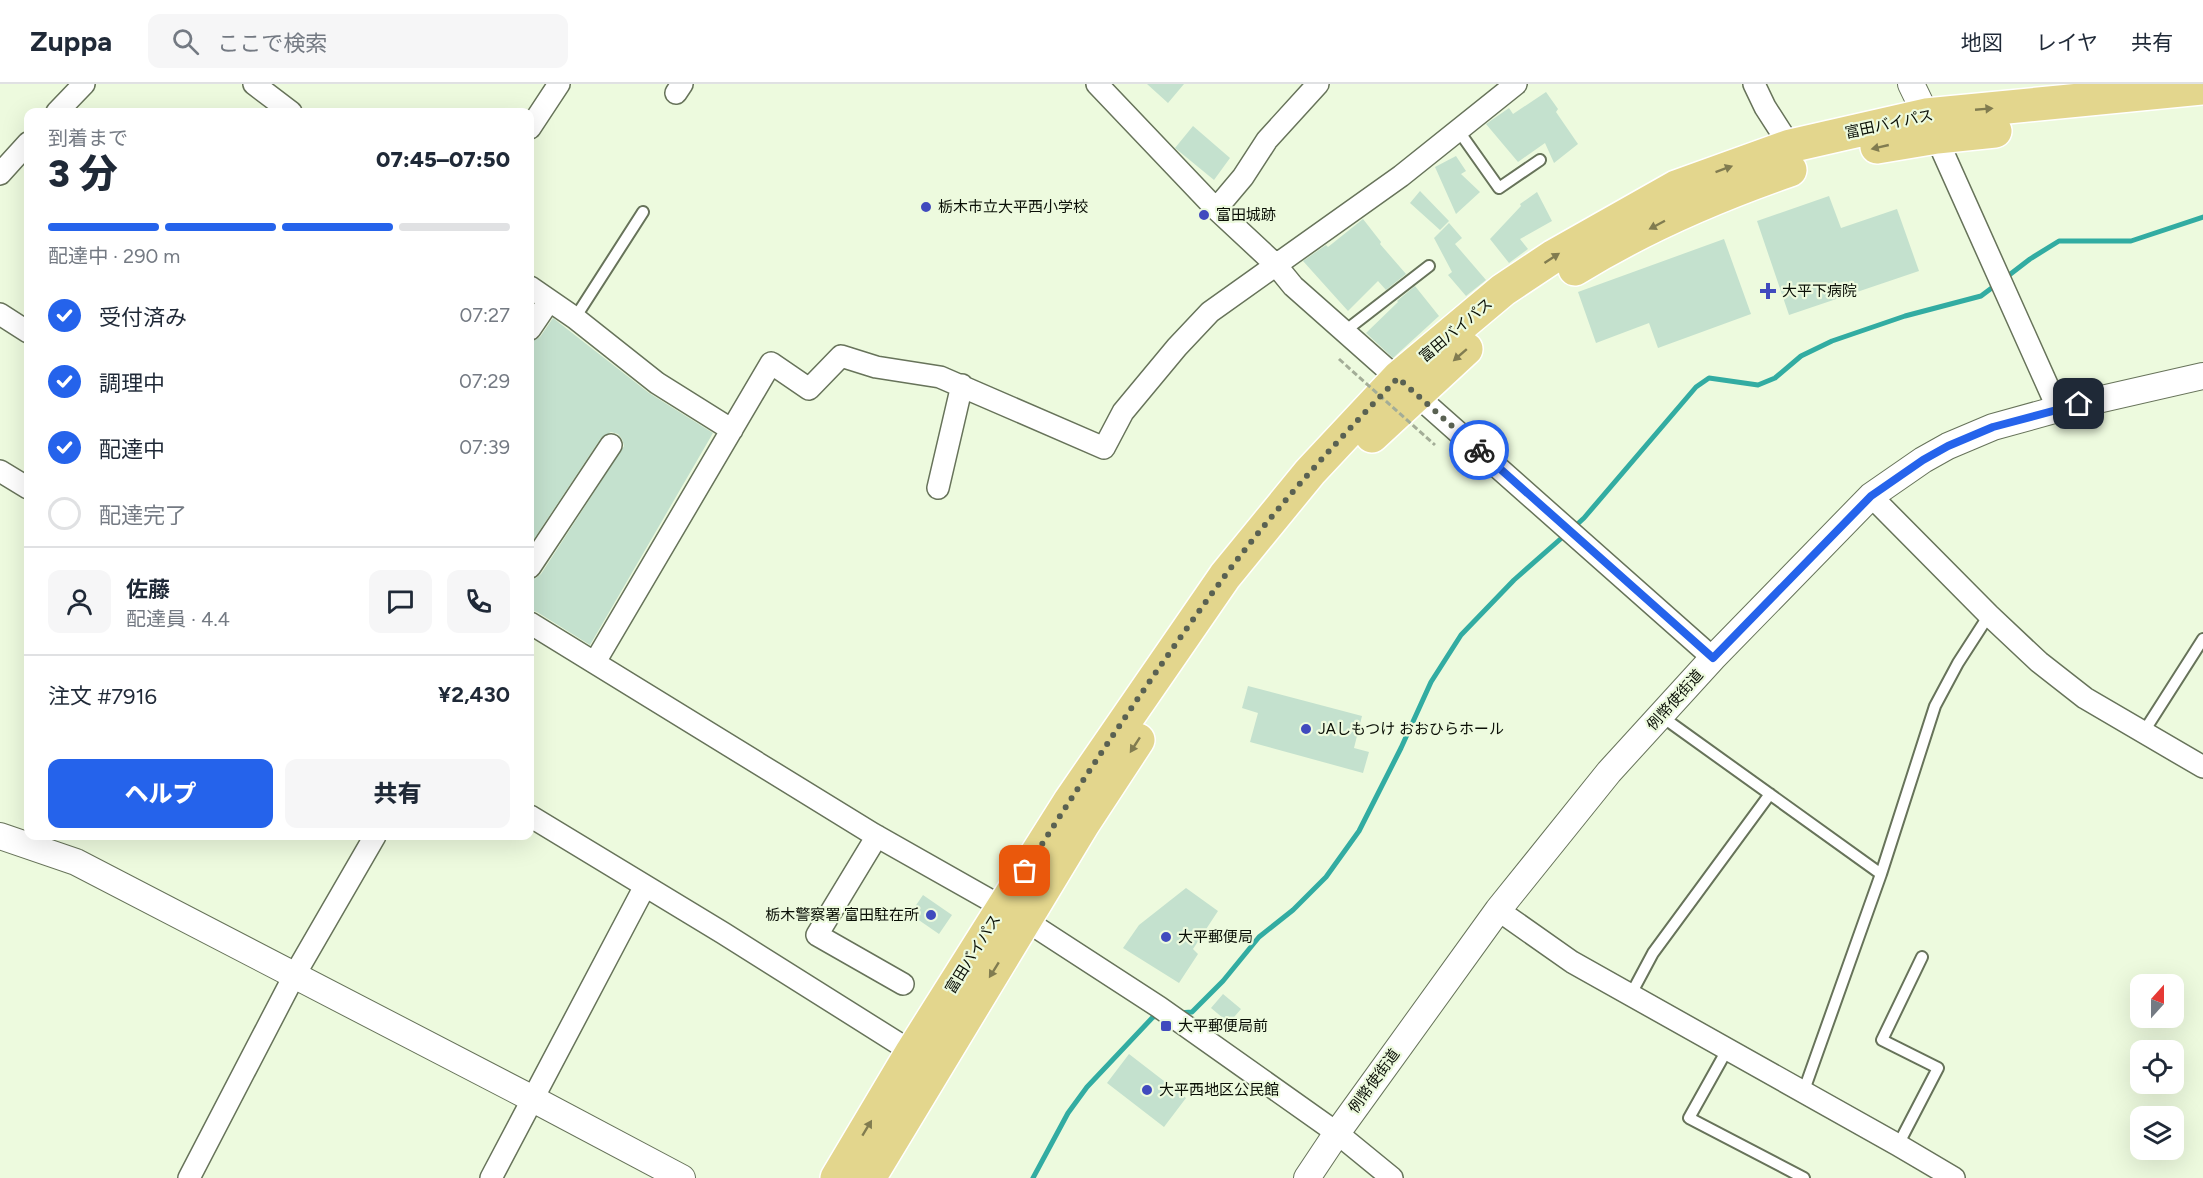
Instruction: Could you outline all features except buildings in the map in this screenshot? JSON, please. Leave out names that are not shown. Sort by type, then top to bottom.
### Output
[{"type":"main road","name":"富田バイパス","points":[[868,1178],[962,1021],[1070,801],[1225,576],[1310,472],[1407,386],[1503,290],[1554,256],[1676,187],[1790,146],[2203,88]]},
{"type":"main road","name":"富田バイパス","points":[[1407,386],[1534,295],[1580,266],[1684,211],[1735,189],[1802,166],[1884,145],[1932,126],[2203,109]]},
{"type":"main road","name":"富田バイパス","points":[[837,1178],[912,1052],[1014,913]]},
{"type":"street","points":[[61,108],[84,84]]},
{"type":"street","points":[[254,84],[286,108]]},
{"type":"street","points":[[534,122],[559,84]]},
{"type":"street","points":[[1097,84],[1216,209],[1275,264],[1293,286],[1713,658]]},
{"type":"street","points":[[1216,209],[1243,177],[1267,140],[1318,84]]},
{"type":"street","points":[[595,662],[771,363],[809,389],[841,356],[876,367],[940,377],[1104,448],[1123,412],[1177,347],[1210,312],[1401,176],[1516,84]]},
{"type":"street","points":[[1754,84],[1765,107],[1790,146]]},
{"type":"street","points":[[1911,84],[1932,126],[2058,409]]},
{"type":"street","points":[[0,174],[24,147]]},
{"type":"street","points":[[534,290],[575,318],[657,383],[732,430]]},
{"type":"street","points":[[534,323],[549,301]]},
{"type":"street","points":[[2,322],[24,330]]},
{"type":"street","name":"例幣使街道","points":[[1307,1178],[1498,910],[1609,772],[1713,658],[1871,496],[1923,460],[1958,441],[1993,427],[2058,409],[2203,376]]},
{"type":"street","points":[[938,488],[962,385]]},
{"type":"street","points":[[534,558],[611,445]]},
{"type":"street","points":[[0,471],[24,486]]},
{"type":"street","points":[[1871,496],[2038,662],[2085,698],[2203,767]]},
{"type":"street","points":[[534,625],[877,837],[1014,913],[1159,1007],[1337,1133],[1392,1178]]},
{"type":"street","points":[[534,818],[912,1052]]},
{"type":"street","points":[[0,836],[76,862],[682,1178]]},
{"type":"street","points":[[877,837],[817,935],[903,984]]},
{"type":"street","points":[[189,1178],[294,976],[373,840]]},
{"type":"street","points":[[491,1178],[645,886]]},
{"type":"street","points":[[1498,910],[1572,962],[1898,1144],[1954,1178]]},
{"type":"lane","points":[[1458,130],[1499,188],[1540,160]]},
{"type":"lane","points":[[575,318],[644,212]]},
{"type":"lane","points":[[1345,331],[1429,266]]},
{"type":"lane","points":[[1803,1093],[1881,874],[1935,706],[1958,663],[1989,615]]},
{"type":"lane","points":[[2143,733],[2203,639]]},
{"type":"lane","points":[[1660,716],[1881,874]]},
{"type":"lane","points":[[1630,996],[1653,953],[1770,794]]},
{"type":"lane","points":[[1898,1144],[1938,1068],[1882,1040],[1922,957]]},
{"type":"lane","points":[[1727,1050],[1689,1119],[1804,1178]]},
{"type":"path","points":[[1339,359],[1435,445]]},
{"type":"waterway","points":[[2004,279],[2059,241],[2131,241],[2203,217]]},
{"type":"waterway","points":[[1572,529],[1584,518],[1696,387],[1709,378],[1758,385],[1775,378],[1801,356],[1832,341],[1905,316],[1981,296],[1997,284]]},
{"type":"waterway","points":[[1178,1013],[1192,1012],[1223,981],[1259,937],[1293,910],[1326,877],[1359,831],[1431,682],[1461,635],[1514,580],[1565,535]]},
{"type":"waterway","points":[[1033,1178],[1068,1113],[1087,1087],[1153,1017],[1160,1016]]},
{"type":"way so far","points":[[1025,871],[1139,698],[1225,576],[1310,472],[1398,378],[1479,450]]},
{"type":"place","name":"栃木市立大平西小学校","points":[[926,207]]},
{"type":"place","name":"富田城跡","points":[[1204,215]]},
{"type":"place","name":"大平下病院","points":[[1768,291]]},
{"type":"place","name":"JAしもつけ おおひらホール","points":[[1306,729]]},
{"type":"place","name":"栃木警察署 富田駐在所","points":[[931,915]]},
{"type":"place","name":"大平郵便局","points":[[1166,937]]},
{"type":"place","name":"大平郵便局前","points":[[1166,1026]]},
{"type":"place","name":"大平西地区公民館","points":[[1147,1090]]},
{"type":"route","points":[[1479,450],[1713,658],[1871,496],[1923,460],[1968,437],[1993,427],[2079,404]]}]
